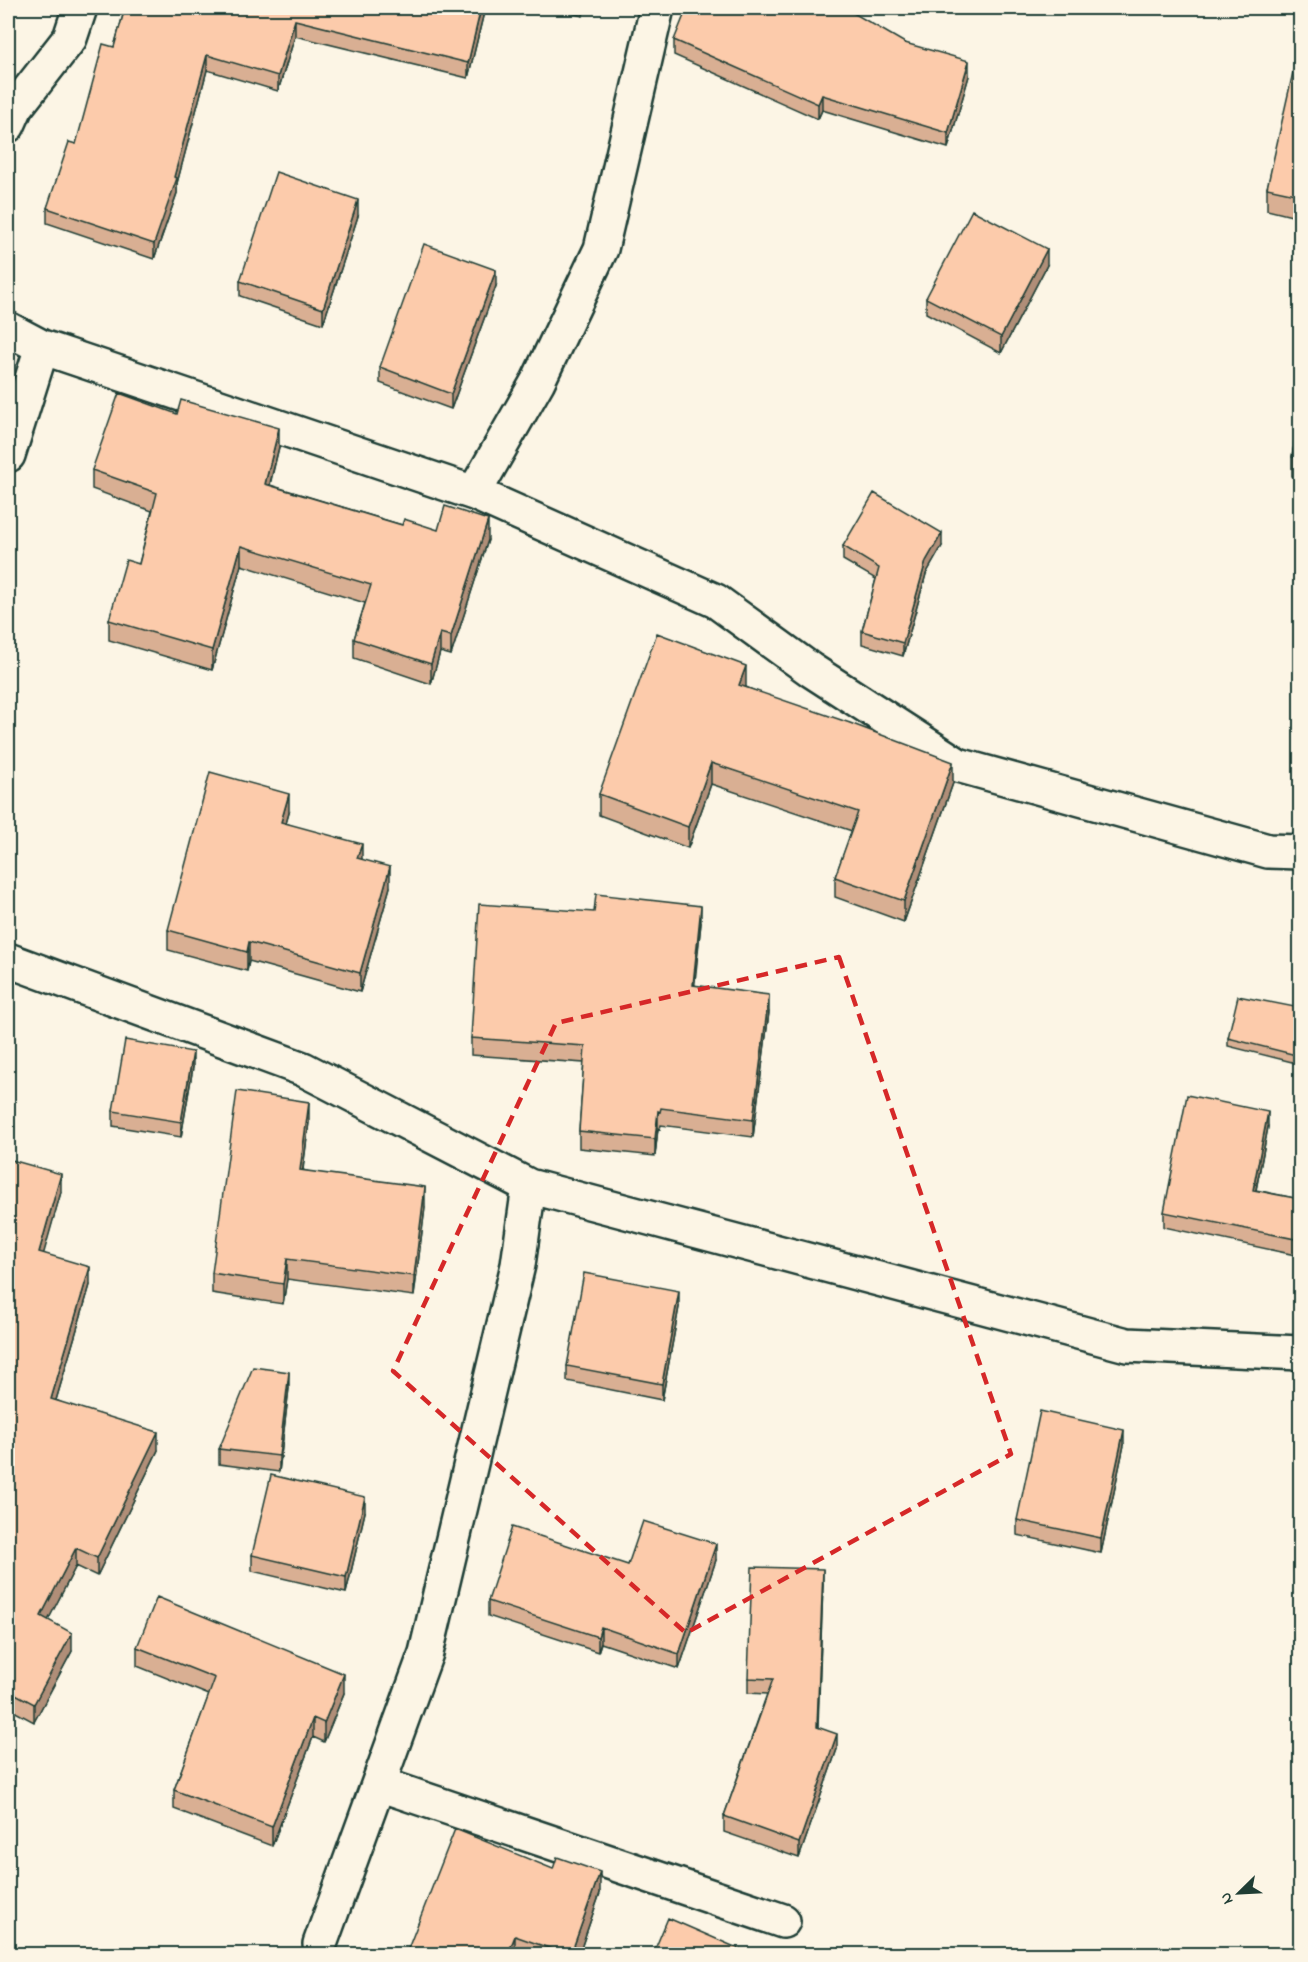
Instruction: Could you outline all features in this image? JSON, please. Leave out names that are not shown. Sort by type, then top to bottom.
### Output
[{"type":"street","points":[[8,125],[16,107],[70,38],[80,8]]},
{"type":"street","points":[[474,494],[538,381],[601,249],[657,8]]},
{"type":"street","points":[[8,328],[42,347],[474,494],[716,601],[811,670],[958,765],[1268,851],[1300,852]]},
{"type":"street","points":[[8,454],[42,347]]},
{"type":"street","points":[[8,960],[303,1069],[529,1186],[1127,1345],[1300,1353]]},
{"type":"street","points":[[320,1944],[426,1653],[518,1265],[529,1186]]},
{"type":"street","points":[[379,1784],[783,1921]]},
{"type":"highlighted area","points":[[839,957],[1011,1454],[686,1633],[393,1371],[556,1023]]},
{"type":"building","points":[[125,8],[481,8],[468,63],[295,20],[278,76],[207,55],[174,177],[177,178],[154,244],[47,208],[69,142],[76,144],[103,44],[114,47]]},
{"type":"building","points":[[687,8],[845,8],[905,43],[969,61],[948,133],[822,95],[818,104],[674,40]]},
{"type":"building","points":[[1296,59],[1300,60],[1300,195],[1267,188]]},
{"type":"building","points":[[276,172],[358,200],[323,309],[240,281]]},
{"type":"building","points":[[972,210],[1047,249],[1001,337],[926,298]]},
{"type":"building","points":[[424,244],[496,270],[451,394],[380,367]]},
{"type":"building","points":[[119,393],[177,414],[181,400],[279,428],[265,484],[402,525],[404,519],[438,530],[445,506],[488,520],[451,636],[440,633],[431,664],[354,639],[371,585],[241,546],[212,650],[109,620],[126,560],[139,564],[157,493],[92,470]]},
{"type":"building","points":[[1300,410],[1300,458],[1292,457]]},
{"type":"building","points":[[874,493],[942,533],[926,561],[903,643],[862,631],[879,568],[843,546]]},
{"type":"building","points":[[657,633],[746,666],[739,685],[850,723],[953,762],[904,901],[835,877],[858,812],[711,763],[688,827],[599,794]]},
{"type":"building","points":[[210,772],[289,794],[281,822],[362,844],[357,858],[390,867],[360,973],[249,942],[247,952],[168,930]]},
{"type":"building","points":[[596,894],[701,906],[693,985],[769,995],[753,1120],[661,1108],[660,1112],[658,1111],[655,1139],[579,1131],[585,1046],[471,1038],[479,904],[594,912]]},
{"type":"building","points":[[1238,996],[1300,1008],[1300,1056],[1228,1038]]},
{"type":"building","points":[[125,1040],[193,1052],[181,1122],[113,1111]]},
{"type":"building","points":[[237,1091],[309,1102],[300,1170],[425,1187],[414,1276],[287,1259],[283,1284],[212,1273]]},
{"type":"building","points":[[1187,1095],[1268,1112],[1253,1190],[1300,1199],[1300,1240],[1164,1212]]},
{"type":"building","points":[[8,1159],[61,1174],[39,1252],[90,1267],[51,1399],[158,1432],[97,1558],[76,1548],[41,1616],[72,1633],[34,1704],[8,1690]]},
{"type":"building","points":[[584,1273],[679,1291],[662,1384],[567,1366]]},
{"type":"building","points":[[253,1367],[289,1372],[279,1456],[219,1449]]},
{"type":"building","points":[[1040,1411],[1124,1430],[1101,1538],[1017,1520]]},
{"type":"building","points":[[271,1475],[365,1497],[346,1577],[252,1555]]},
{"type":"building","points":[[643,1521],[716,1544],[679,1654],[601,1627],[598,1637],[488,1601],[512,1527],[628,1565]]},
{"type":"building","points":[[752,1567],[823,1569],[817,1727],[837,1734],[799,1843],[724,1816],[773,1679],[748,1678]]},
{"type":"building","points":[[157,1597],[344,1674],[324,1723],[313,1718],[272,1827],[174,1790],[215,1678],[137,1647]]},
{"type":"building","points":[[455,1829],[553,1869],[557,1857],[600,1872],[571,1954],[515,1936],[508,1954],[406,1954]]},
{"type":"building","points":[[668,1918],[751,1954],[653,1954]]}]
